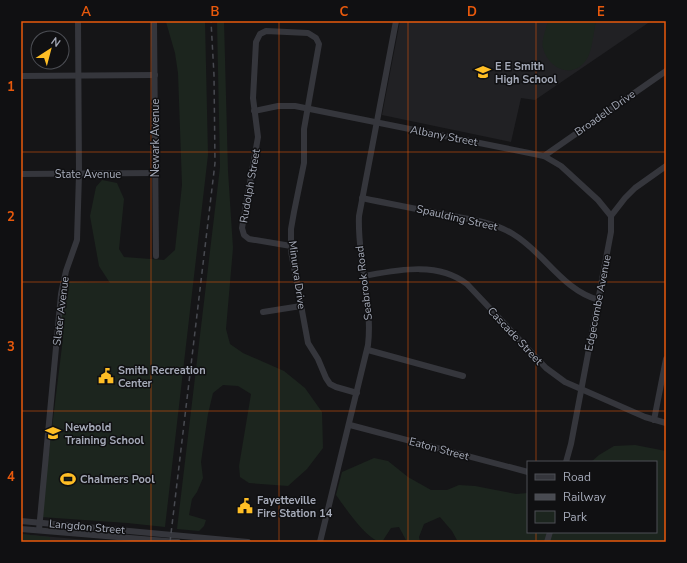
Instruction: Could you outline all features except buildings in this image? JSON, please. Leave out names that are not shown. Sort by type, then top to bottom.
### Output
[{"type":"street","name":"Slater Avenue","points":[[40,530],[60,294],[77,240],[78,21]]},
{"type":"street","name":"Newark Avenue","points":[[154,21],[156,256]]},
{"type":"street","name":"Seabrook Road","points":[[320,542],[368,350],[370,322],[358,230],[362,198],[396,21]]},
{"type":"street","name":"Minurva Drive","points":[[254,111],[253,98],[257,39],[263,32],[270,30],[308,33],[314,36],[318,41],[319,48],[307,108],[303,139],[304,163],[294,212],[291,246],[308,343],[328,381],[336,387],[357,392]]},
{"type":"street","name":"Broadell Drive","points":[[544,156],[666,71]]},
{"type":"street","points":[[21,76],[155,75]]},
{"type":"street","name":"Albany Street","points":[[254,111],[278,106],[307,108],[544,156],[561,166],[598,200],[611,216]]},
{"type":"street","name":"Rudolph Street","points":[[254,111],[258,136],[242,232],[249,239],[291,246]]},
{"type":"street","points":[[611,216],[635,188],[666,166]]},
{"type":"street","name":"State Avenue","points":[[21,174],[155,173]]},
{"type":"street","name":"Spaulding Street","points":[[362,198],[483,222],[505,230],[532,248],[569,285],[586,296],[599,300]]},
{"type":"street","name":"Edgecombe Avenue","points":[[566,461],[599,300],[611,232],[611,216]]},
{"type":"street","name":"Cascade Street","points":[[364,276],[401,270],[430,270],[443,272],[459,278],[467,284],[546,368],[559,378],[654,420],[666,423]]},
{"type":"street","points":[[263,312],[301,306]]},
{"type":"street","points":[[368,350],[463,376]]},
{"type":"street","points":[[654,420],[666,359]]},
{"type":"street","name":"Eaton Street","points":[[350,425],[527,472]]},
{"type":"street","name":"Langdon Street","points":[[21,521],[178,542]]},
{"type":"street","name":"Langdon Street","points":[[21,529],[157,539],[248,542]]},
{"type":"shaded area","name":"E E Smith High School","points":[[400,21],[651,21],[535,100],[521,98],[511,142],[382,115]]},
{"type":"shaded area","points":[[21,534],[98,541],[114,542],[21,542]]},
{"type":"green space","points":[[205,21],[208,155],[165,527],[41,517],[63,338],[59,307],[67,299],[69,282],[110,283],[99,266],[90,216],[96,187],[102,180],[117,183],[124,199],[119,249],[124,257],[164,260],[175,250],[182,185],[178,73],[175,53],[166,22]]},
{"type":"green space","points":[[217,21],[224,21],[228,171],[233,248],[226,329],[230,344],[243,353],[284,371],[305,388],[322,412],[323,448],[307,469],[288,486],[249,483],[240,477],[239,466],[251,394],[238,386],[223,385],[213,393],[208,414],[201,462],[203,478],[192,499],[189,515],[206,520],[204,526],[199,531],[177,529],[220,167]]},
{"type":"green space","points":[[548,21],[596,21],[592,45],[588,57],[577,69],[563,70],[557,67],[546,56],[543,48],[543,42]]},
{"type":"green space","points":[[635,445],[666,451],[666,542],[458,542],[452,531],[440,517],[424,524],[419,537],[420,542],[407,542],[399,527],[391,528],[382,542],[376,540],[363,530],[336,495],[342,472],[374,458],[388,461],[408,477],[431,490],[447,490],[459,485],[475,486],[516,494],[527,493],[527,533],[657,533],[657,461],[592,461],[614,446]]},
{"type":"green space","points":[[21,534],[50,537],[50,542],[21,542]]},
{"type":"railway","points":[[170,542],[215,163],[214,75],[211,21]]},
{"type":"place","name":"E E Smith High School","points":[[483,72]]},
{"type":"place","name":"Smith Recreation Center","points":[[106,376]]},
{"type":"place","name":"Newbold Training School","points":[[53,433]]},
{"type":"place","name":"Chalmers Pool","points":[[68,479]]},
{"type":"place","name":"Fayetteville Fire Station 14","points":[[245,506]]}]
